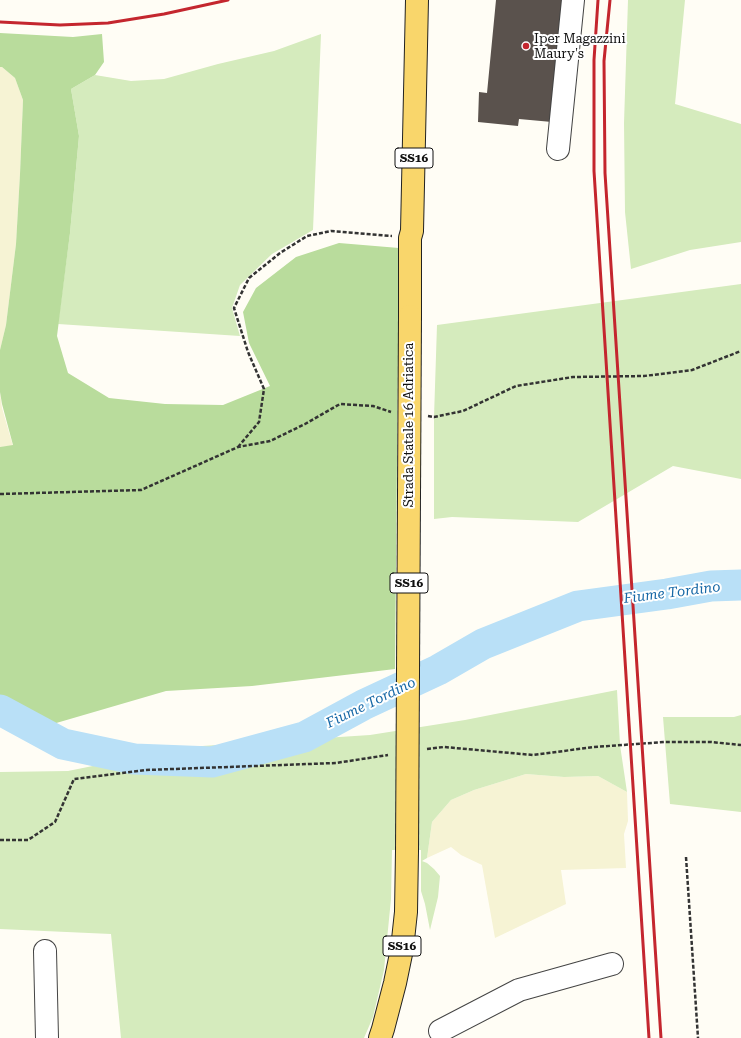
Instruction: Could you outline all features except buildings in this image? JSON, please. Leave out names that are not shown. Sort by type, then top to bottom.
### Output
[{"type":"main road","name":"Strada Statale 16 Adriatica","points":[[380,1038],[402,949],[406,912],[410,238],[412,231],[417,0]]},
{"type":"street","points":[[558,148],[573,0]]},
{"type":"street","points":[[45,950],[47,1038]]},
{"type":"street","points":[[442,1036],[519,990],[612,964]]},
{"type":"path","points":[[238,447],[259,422],[264,389],[248,352],[234,308],[249,278],[280,253],[307,236],[331,231],[410,238]]},
{"type":"path","points":[[427,416],[434,417],[463,412],[516,386],[573,377],[644,376],[692,370],[741,352]]},
{"type":"path","points":[[0,494],[141,490],[238,447],[270,441],[305,424],[340,404],[373,406],[397,413]]},
{"type":"path","points":[[421,750],[444,747],[533,755],[594,747],[665,742],[710,742],[741,745]]},
{"type":"path","points":[[0,840],[28,840],[55,822],[74,779],[146,770],[336,763],[390,755]]},
{"type":"path","points":[[686,857],[698,1038]]},
{"type":"shaded area","points":[[0,67],[15,78],[23,100],[16,244],[6,325],[0,350]]},
{"type":"shaded area","points":[[0,392],[2,408],[13,446],[0,447]]},
{"type":"shaded area","points":[[526,774],[564,777],[598,776],[627,792],[628,821],[624,834],[626,868],[561,870],[566,904],[495,938],[482,865],[461,855],[451,847],[427,858],[432,822],[451,800],[474,790]]},
{"type":"green space","points":[[628,0],[685,0],[675,104],[741,124],[741,242],[690,250],[631,269],[625,212],[624,123]]},
{"type":"green space","points":[[0,33],[73,37],[102,34],[104,62],[95,75],[71,89],[79,136],[70,233],[57,336],[68,373],[109,398],[165,404],[223,405],[270,386],[249,343],[243,312],[256,288],[296,257],[339,243],[399,248],[395,669],[252,686],[166,691],[46,726],[0,725],[0,447],[13,445],[0,392],[0,350],[6,325],[16,244],[23,100],[15,78],[0,67]]},
{"type":"green space","points":[[321,34],[313,230],[272,254],[240,285],[232,308],[240,336],[58,324],[70,233],[79,136],[71,89],[95,75],[131,81],[164,79],[218,64],[274,51]]},
{"type":"green space","points":[[741,284],[741,479],[673,466],[578,522],[452,517],[434,519],[434,417],[437,325]]},
{"type":"green space","points":[[617,690],[620,745],[627,792],[598,776],[564,777],[526,774],[474,790],[451,800],[432,822],[427,858],[422,861],[427,863],[440,876],[438,897],[430,930],[421,891],[421,850],[392,850],[391,899],[384,970],[373,1017],[364,1038],[121,1038],[111,934],[0,929],[0,772],[68,771],[187,747],[370,735],[465,720]]},
{"type":"green space","points":[[741,715],[741,812],[670,804],[663,717],[734,717]]},
{"type":"waterway","name":"Fiume Tordino","points":[[0,710],[63,744],[134,759],[212,762],[304,737],[363,705],[438,670],[483,644],[578,606],[667,594],[711,586],[741,585]]},
{"type":"railway","points":[[0,22],[60,25],[108,23],[164,14],[228,0]]},
{"type":"railway","points":[[598,0],[594,60],[594,171],[649,1038]]},
{"type":"railway","points":[[610,0],[604,61],[605,173],[661,1038]]},
{"type":"place","name":"Iper Magazzini Maury's","points":[[526,46]]}]
